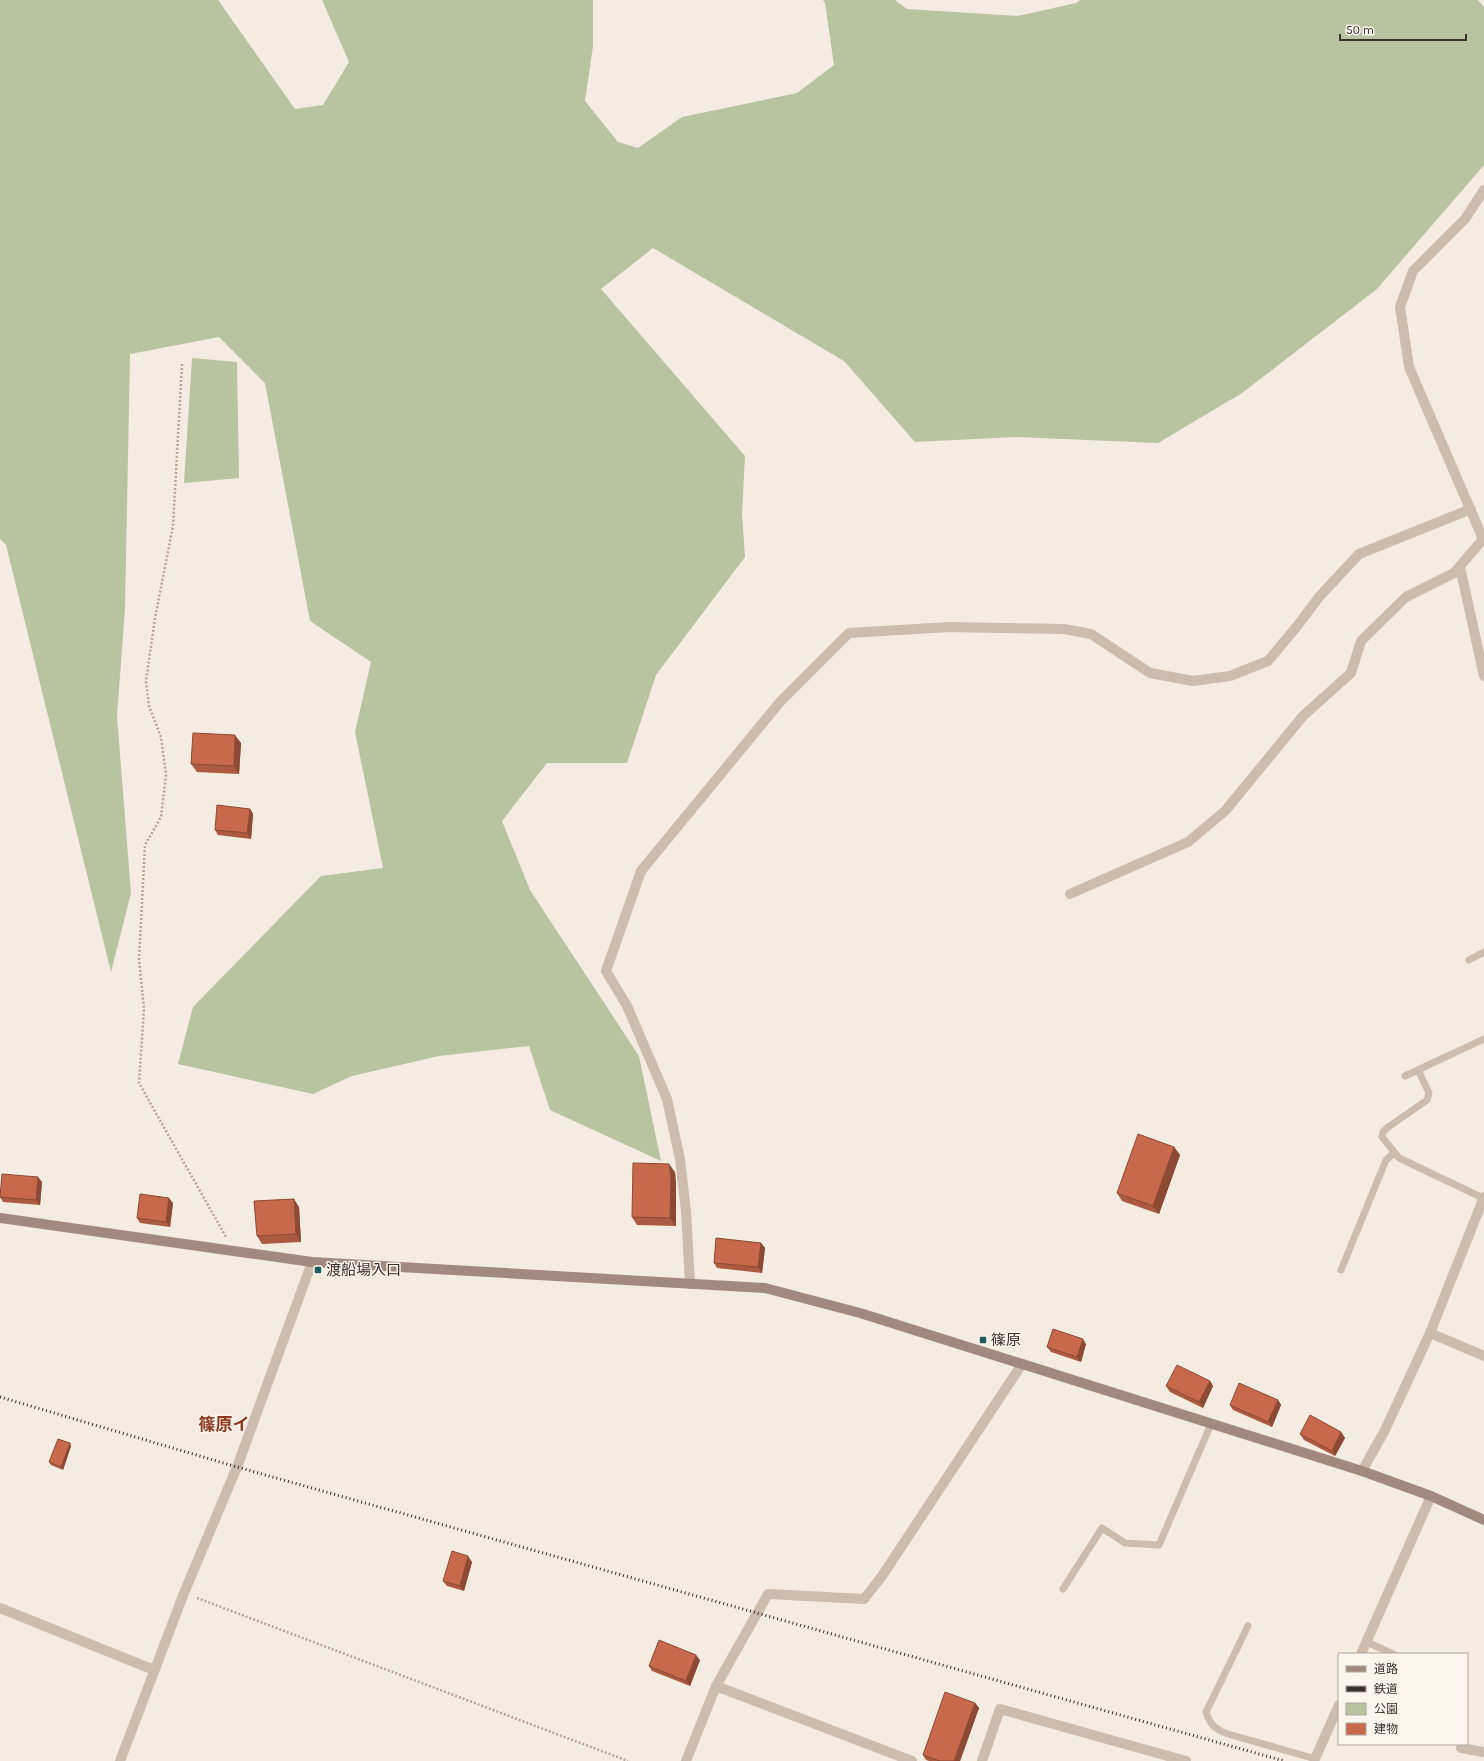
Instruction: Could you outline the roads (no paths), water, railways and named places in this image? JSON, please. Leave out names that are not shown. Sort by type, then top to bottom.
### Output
[{"type":"street","points":[[1070,894],[1188,842],[1225,811],[1303,716],[1351,673],[1361,641],[1406,597],[1454,573],[1484,538],[1409,367],[1400,307],[1413,271],[1465,220],[1484,190]]},
{"type":"street","points":[[690,1284],[686,1211],[682,1174],[667,1099],[627,1006],[606,971],[641,871],[780,702],[849,633],[949,627],[1064,629],[1091,634],[1150,672],[1193,681],[1230,676],[1268,661],[1298,626],[1319,597],[1359,554],[1470,509]]},
{"type":"street","points":[[1460,567],[1484,676]]},
{"type":"street","points":[[1362,1471],[1384,1432],[1430,1333],[1484,1197]]},
{"type":"street","points":[[0,1218],[312,1262],[765,1288],[860,1313],[1362,1471],[1430,1496],[1484,1520]]},
{"type":"street","points":[[120,1761],[184,1593],[236,1467],[312,1262]]},
{"type":"street","points":[[1430,1333],[1484,1356]]},
{"type":"street","points":[[686,1761],[716,1686],[768,1594],[864,1598],[882,1576],[1022,1364]]},
{"type":"street","points":[[1362,1653],[1430,1496]]},
{"type":"street","points":[[0,1608],[154,1670]]},
{"type":"street","points":[[716,1686],[912,1761]]},
{"type":"street","points":[[1315,1760],[1338,1707]]},
{"type":"street","points":[[982,1761],[1000,1709],[1186,1761]]},
{"type":"street","points":[[1461,1748],[1484,1752]]},
{"type":"lane","points":[[1469,960],[1484,952]]},
{"type":"lane","points":[[1405,1076],[1484,1039]]},
{"type":"lane","points":[[1418,1070],[1429,1093],[1427,1100],[1383,1132],[1382,1137],[1399,1158],[1484,1197]]},
{"type":"lane","points":[[1341,1270],[1386,1160],[1394,1153]]},
{"type":"lane","points":[[1063,1588],[1102,1528],[1125,1543],[1159,1545],[1211,1424]]},
{"type":"lane","points":[[1248,1626],[1206,1712],[1209,1722],[1215,1729],[1228,1734],[1315,1760]]},
{"type":"lane","points":[[1367,1642],[1391,1653]]},
{"type":"railway","points":[[0,1397],[237,1467],[1284,1761]]},
{"type":"place","name":"渡船場入口","points":[[318,1270]]},
{"type":"place","name":"篠原","points":[[983,1340]]},
{"type":"district","name":"篠原イ","points":[[224,1424]]}]
